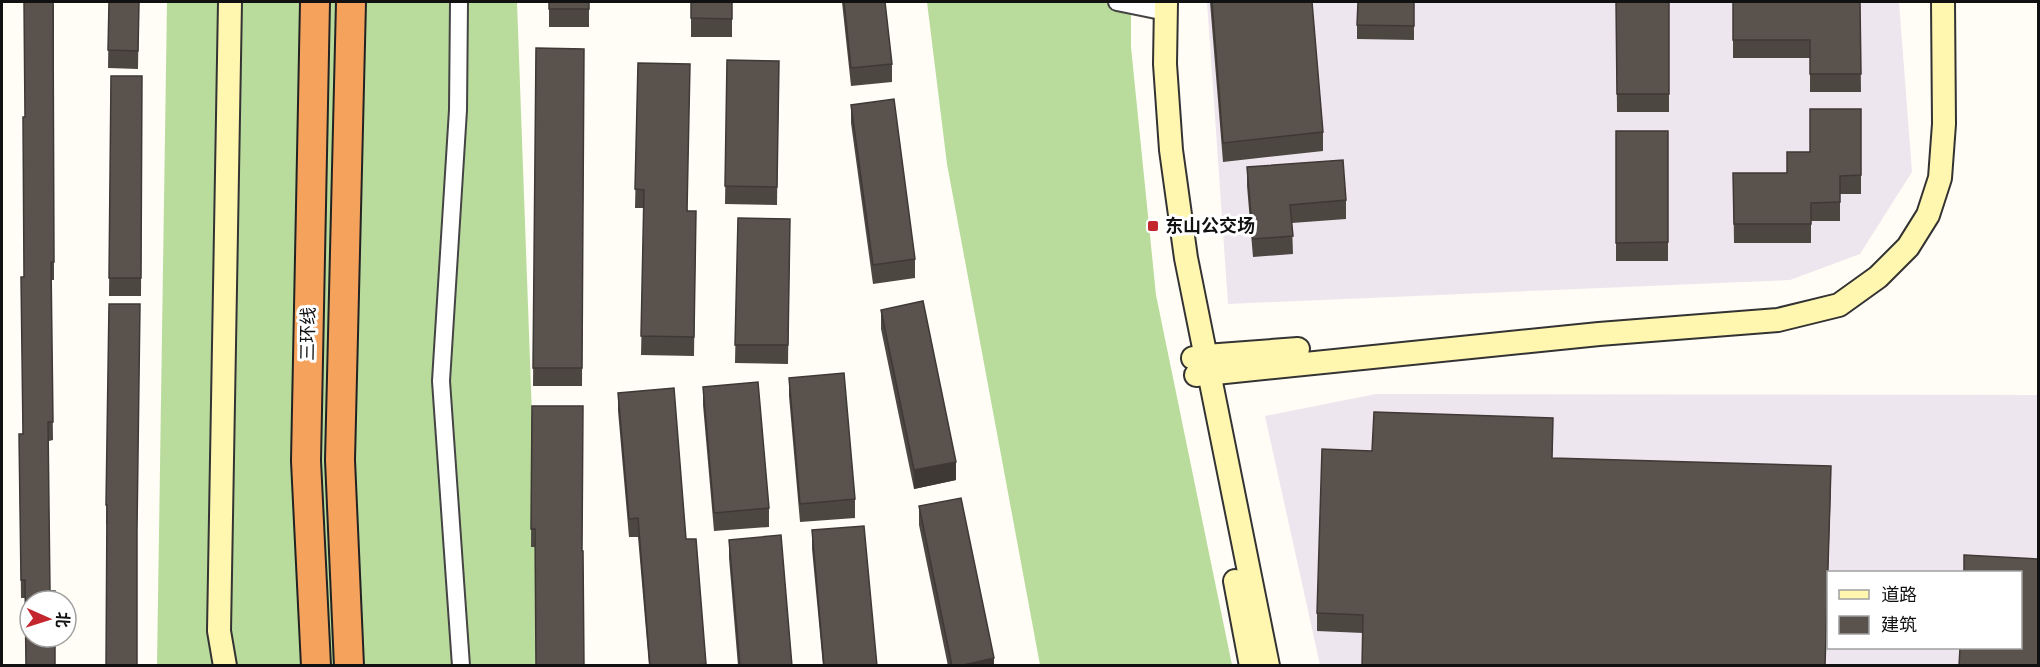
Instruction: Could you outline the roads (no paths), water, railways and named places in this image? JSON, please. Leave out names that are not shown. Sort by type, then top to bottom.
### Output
[{"type":"highway","name":"三环线","points":[[315,2],[306,461],[316,666]]},
{"type":"highway","name":"三环线","points":[[348,666],[340,460],[351,2]]},
{"type":"street","points":[[225,666],[219,632],[230,2]]},
{"type":"street","points":[[459,2],[458,110],[441,381],[461,666]]},
{"type":"street","points":[[1117,2],[1160,7],[1171,150],[1185,258],[1251,666]]},
{"type":"street","points":[[1201,365],[1777,311],[1835,298],[1872,270],[1901,242],[1920,211],[1932,176],[1936,124],[1935,2]]},
{"type":"street","points":[[1201,365],[1778,320],[1839,306],[1878,277],[1908,247],[1928,215],[1940,178],[1944,124],[1943,2]]},
{"type":"street","points":[[1201,365],[1268,666]]},
{"type":"place","name":"东山公交场","points":[[1153,226]]}]
